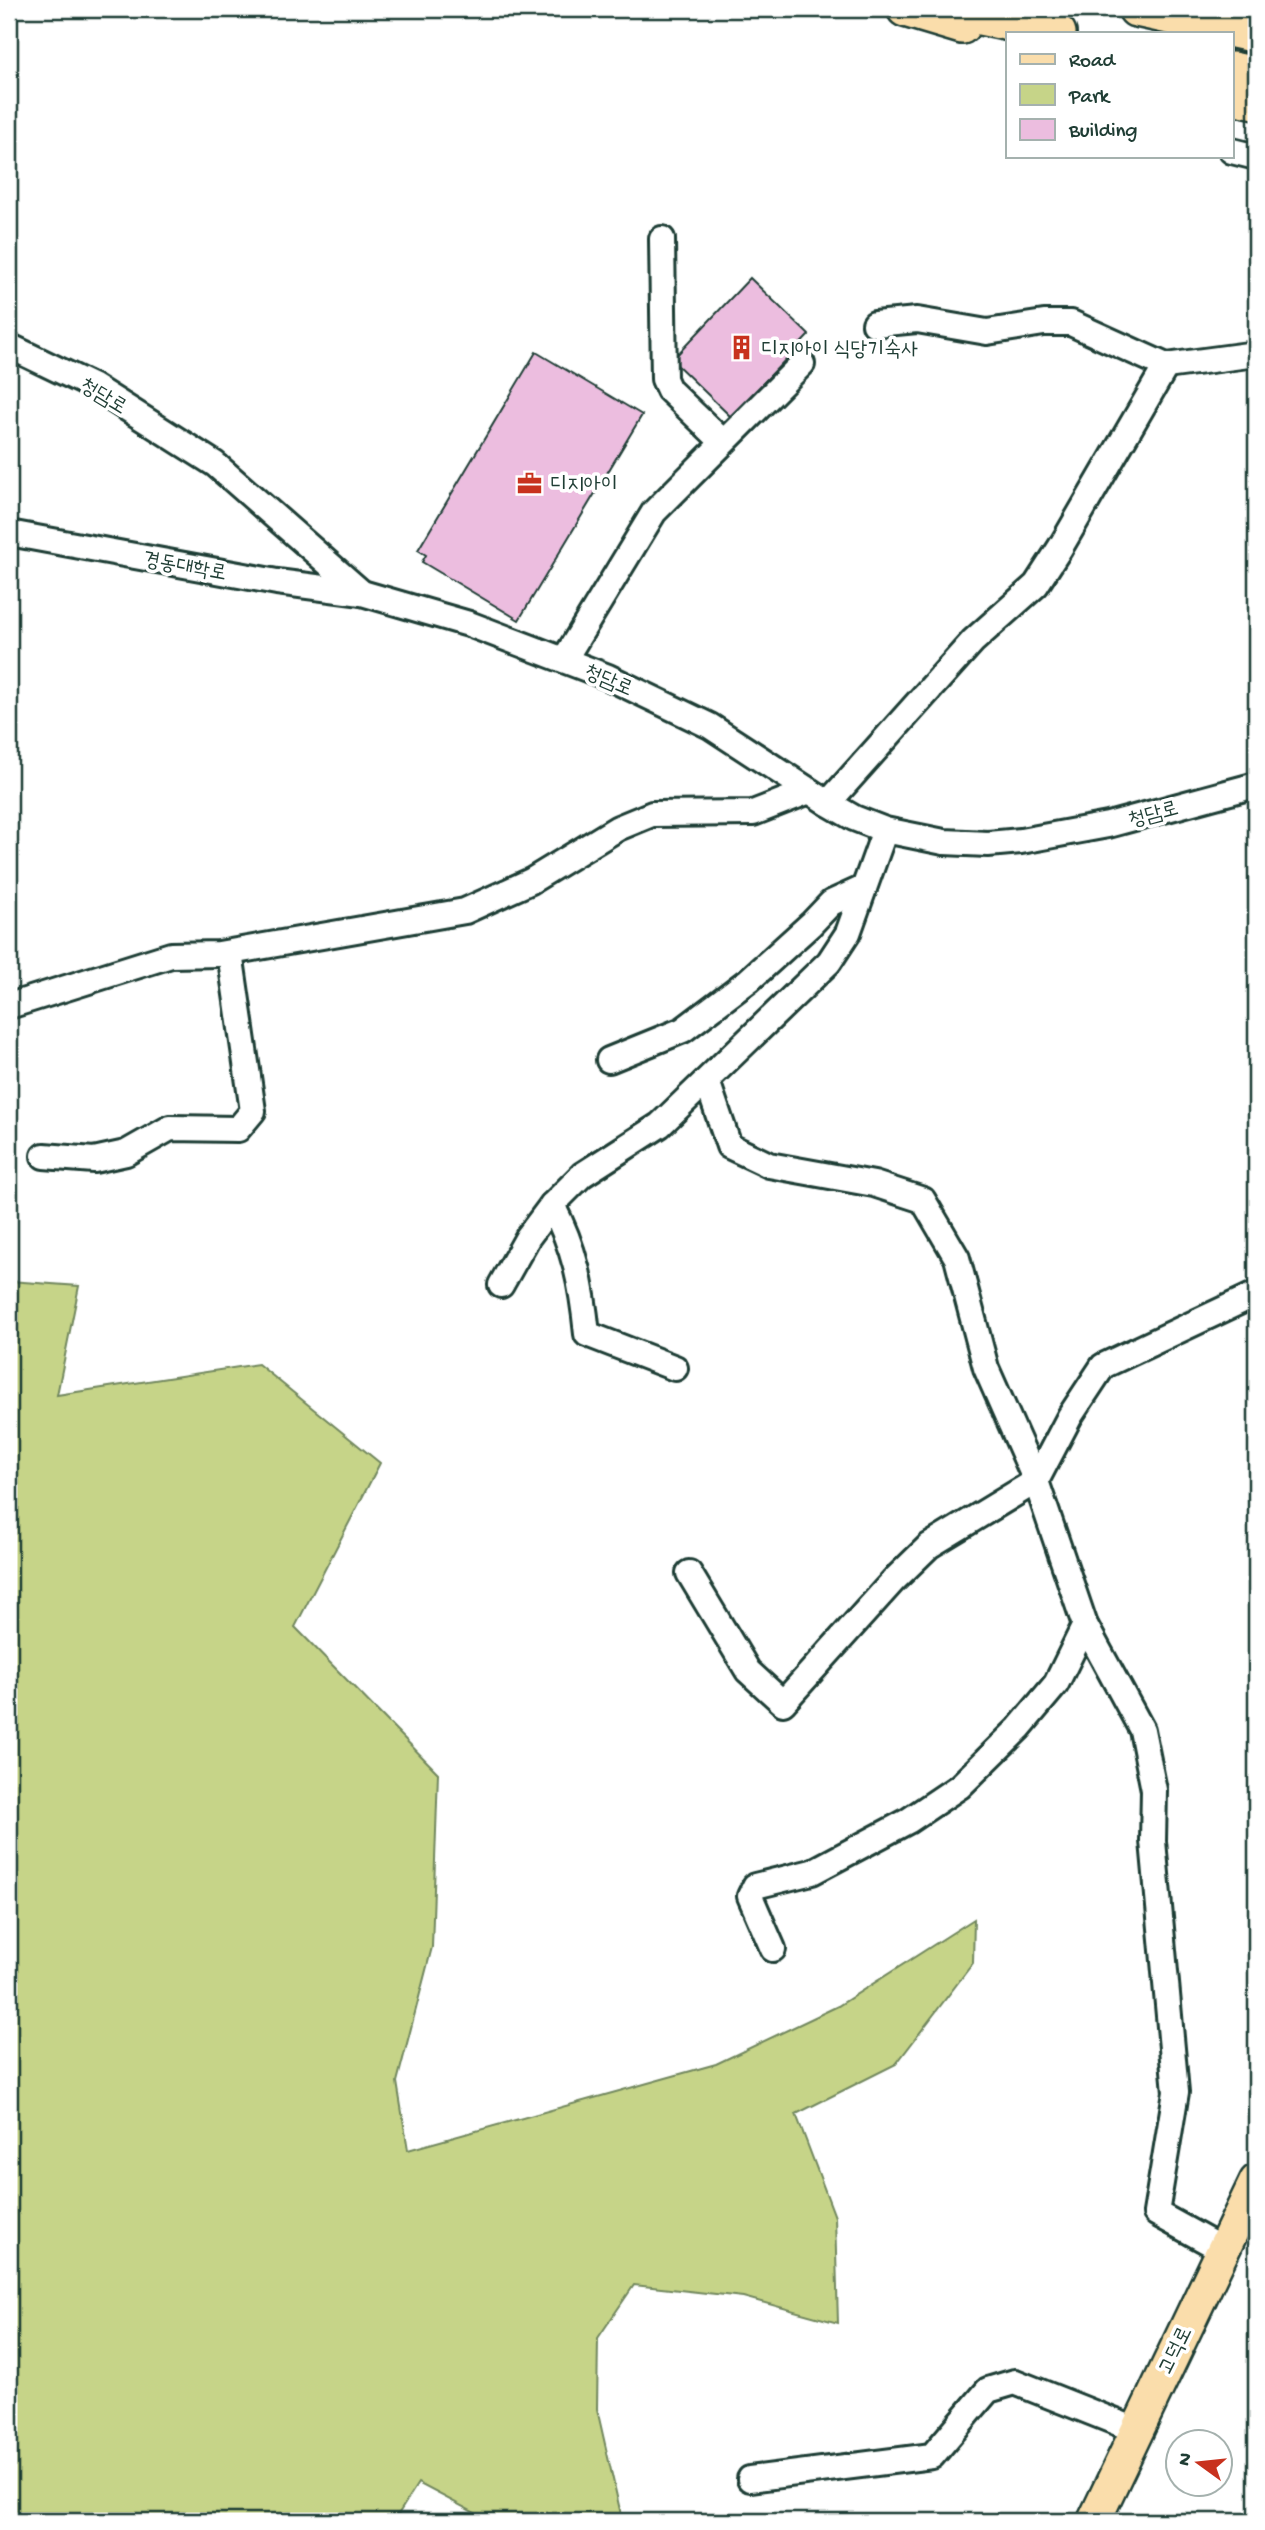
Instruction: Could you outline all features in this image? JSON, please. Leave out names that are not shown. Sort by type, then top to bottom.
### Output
[{"type":"highway","points":[[905,9],[1006,39]]},
{"type":"highway","points":[[941,9],[1053,32]]},
{"type":"highway","points":[[1136,9],[1256,35]]},
{"type":"highway","points":[[1234,70],[1256,75]]},
{"type":"highway","points":[[1234,96],[1256,101]]},
{"type":"main road","name":"고덕로","points":[[1094,2521],[1256,2180]]},
{"type":"street","points":[[1234,152],[1256,157]]},
{"type":"street","points":[[662,239],[664,379],[670,390],[723,442]]},
{"type":"street","points":[[875,324],[917,320],[987,332],[1044,323],[1071,323],[1166,366],[1256,354]]},
{"type":"street","name":"청담로","points":[[9,346],[92,386],[215,464],[362,593],[469,624],[620,682],[710,726],[818,797],[854,818],[885,830],[944,842],[988,844],[1021,841],[1108,825],[1256,785]]},
{"type":"street","points":[[564,660],[644,526],[668,497],[802,364]]},
{"type":"street","points":[[9,1006],[171,955],[230,953],[465,911],[531,881],[618,828],[652,814],[753,813],[818,797],[973,641],[1036,585],[1166,366]]},
{"type":"street","name":"경동대학로","points":[[9,533],[277,582],[362,593]]},
{"type":"street","points":[[501,1284],[528,1237],[552,1205],[582,1175],[660,1125],[830,962],[848,933],[885,830]]},
{"type":"street","points":[[608,1060],[683,1030],[749,979],[831,903],[864,888]]},
{"type":"street","points":[[44,1156],[94,1160],[126,1153],[170,1128],[238,1129],[253,1111],[230,953]]},
{"type":"street","points":[[707,1081],[729,1146],[769,1165],[874,1184],[923,1200],[957,1258],[986,1368],[1037,1481],[1085,1625],[1142,1730],[1154,1790],[1153,1841],[1176,2092],[1156,2213],[1223,2250]]},
{"type":"street","points":[[552,1205],[569,1237],[582,1291],[587,1334],[676,1368]]},
{"type":"street","points":[[689,1573],[748,1671],[783,1703],[893,1581],[929,1546],[1037,1481],[1070,1416],[1103,1366],[1256,1294]]},
{"type":"street","points":[[773,1949],[751,1896],[755,1886],[812,1872],[908,1821],[960,1786],[1056,1685],[1085,1625]]},
{"type":"street","points":[[750,2479],[932,2456],[988,2390],[1015,2382],[1136,2430]]},
{"type":"green space","points":[[9,1281],[79,1286],[57,1395],[258,1364],[380,1463],[295,1627],[438,1773],[432,1947],[397,2082],[408,2150],[716,2064],[838,2006],[974,1919],[973,1963],[896,2064],[796,2114],[835,2217],[838,2323],[743,2297],[634,2285],[598,2338],[597,2409],[622,2519],[626,2521],[487,2521],[418,2483],[394,2521],[9,2521]]},
{"type":"building","name":"디지아이 식당기숙사","points":[[750,278],[809,335],[731,417],[672,360]]},
{"type":"building","name":"디지아이","points":[[536,352],[642,415],[519,620],[422,562],[426,555],[418,550]]},
{"type":"place","name":"디지아이 식당기숙사","points":[[741,348]]},
{"type":"place","name":"디지아이","points":[[530,483]]}]
